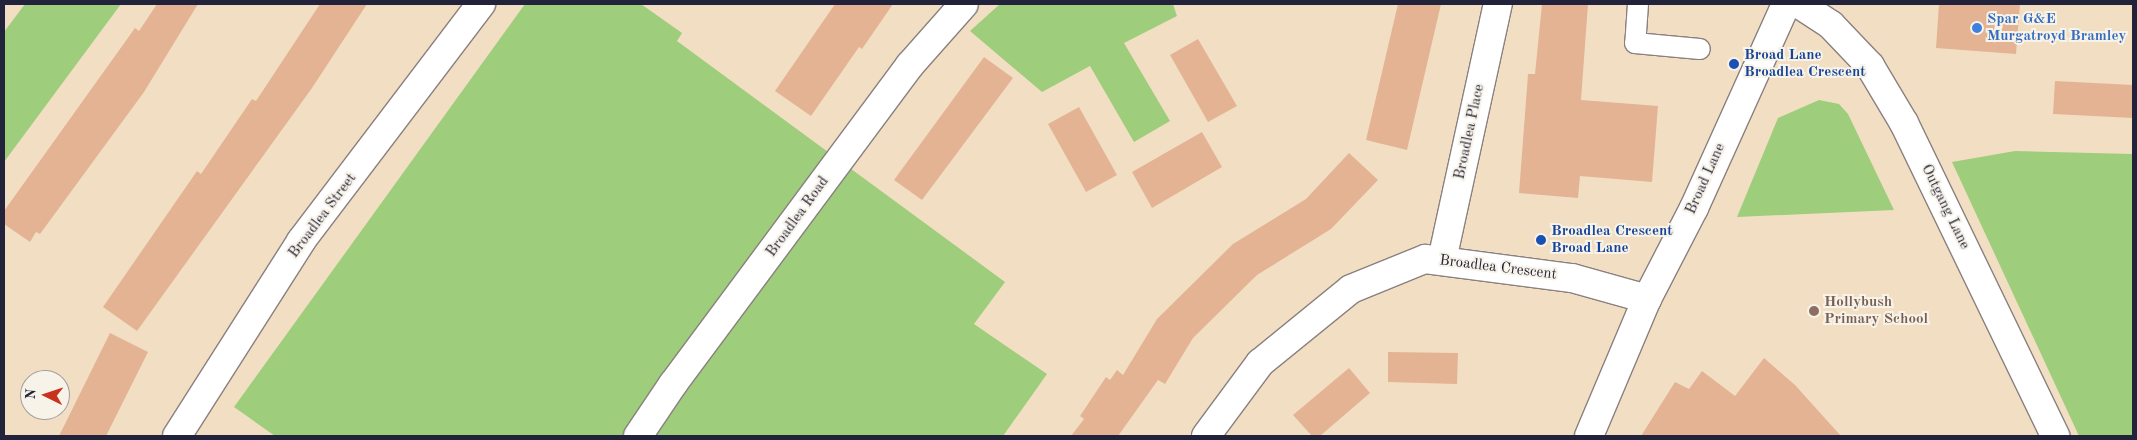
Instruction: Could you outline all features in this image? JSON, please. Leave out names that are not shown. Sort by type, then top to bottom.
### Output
[{"type":"street","name":"Broadlea Street","points":[[177,436],[301,241],[481,4]]},
{"type":"street","name":"Broadlea Road","points":[[638,436],[673,384],[910,65],[964,4]]},
{"type":"street","name":"Broadlea Place","points":[[1442,260],[1498,4]]},
{"type":"street","name":"Broad Lane","points":[[1588,436],[1647,299],[1694,208],[1786,4]]},
{"type":"street","name":"Outgang Lane","points":[[1799,4],[1831,25],[1870,66],[1904,123],[2055,436]]},
{"type":"street","name":"Broadlea Crescent","points":[[1206,436],[1260,363],[1351,289],[1425,259],[1572,278],[1647,299]]},
{"type":"lane","points":[[1638,4],[1635,43],[1700,48]]},
{"type":"green space","points":[[25,4],[121,4],[4,162],[4,32]]},
{"type":"green space","points":[[525,4],[641,4],[682,33],[677,41],[1005,282],[974,324],[1047,374],[1003,436],[275,436],[234,407]]},
{"type":"green space","points":[[1000,4],[1173,4],[1177,16],[1124,43],[1170,121],[1134,142],[1090,66],[1042,92],[970,31]]},
{"type":"green space","points":[[1819,100],[1839,104],[1848,114],[1894,210],[1737,217],[1778,118]]},
{"type":"green space","points":[[2015,151],[2133,154],[2133,436],[2079,436],[1952,162]]},
{"type":"building","points":[[157,4],[198,4],[144,92],[40,234],[36,232],[30,242],[4,224],[4,211],[135,28],[139,31]]},
{"type":"building","points":[[320,4],[367,4],[312,88],[137,331],[103,307],[197,171],[201,174],[252,99],[256,101]]},
{"type":"building","points":[[835,4],[893,4],[862,49],[859,47],[811,116],[775,91]]},
{"type":"building","points":[[1398,4],[1441,4],[1407,150],[1366,140]]},
{"type":"building","points":[[1542,4],[1588,4],[1581,100],[1658,106],[1652,182],[1580,176],[1578,198],[1519,193],[1528,74],[1535,74]]},
{"type":"building","name":"Spar G&E Murgatroyd Bramley","points":[[1939,4],[2020,4],[2016,54],[1936,48]]},
{"type":"building","points":[[1198,39],[1237,106],[1208,122],[1170,55]]},
{"type":"building","points":[[984,57],[1013,78],[922,200],[894,180]]},
{"type":"building","points":[[2055,81],[2133,85],[2133,118],[2053,114]]},
{"type":"building","points":[[1079,107],[1117,175],[1086,192],[1048,124]]},
{"type":"building","points":[[1202,132],[1222,167],[1152,208],[1132,172]]},
{"type":"building","points":[[1349,153],[1378,180],[1331,229],[1257,275],[1193,338],[1165,384],[1158,380],[1118,436],[1071,436],[1084,419],[1080,416],[1106,377],[1110,380],[1117,370],[1123,375],[1157,319],[1233,244],[1306,199]]},
{"type":"building","points":[[110,333],[148,352],[106,436],[59,436],[67,420],[70,420],[70,414]]},
{"type":"building","points":[[1388,352],[1458,353],[1457,384],[1388,382]]},
{"type":"building","points":[[1764,358],[1795,385],[1841,436],[1641,436],[1675,382],[1689,389],[1702,371],[1735,396]]},
{"type":"building","points":[[1349,368],[1370,393],[1320,436],[1312,436],[1293,415]]},
{"type":"place","name":"Spar G&E Murgatroyd Bramley","points":[[1977,28]]},
{"type":"place","name":"Broad Lane Broadlea Crescent","points":[[1734,64]]},
{"type":"place","name":"Broadlea Crescent Broad Lane","points":[[1541,240]]},
{"type":"place","name":"Hollybush Primary School","points":[[1814,311]]}]
